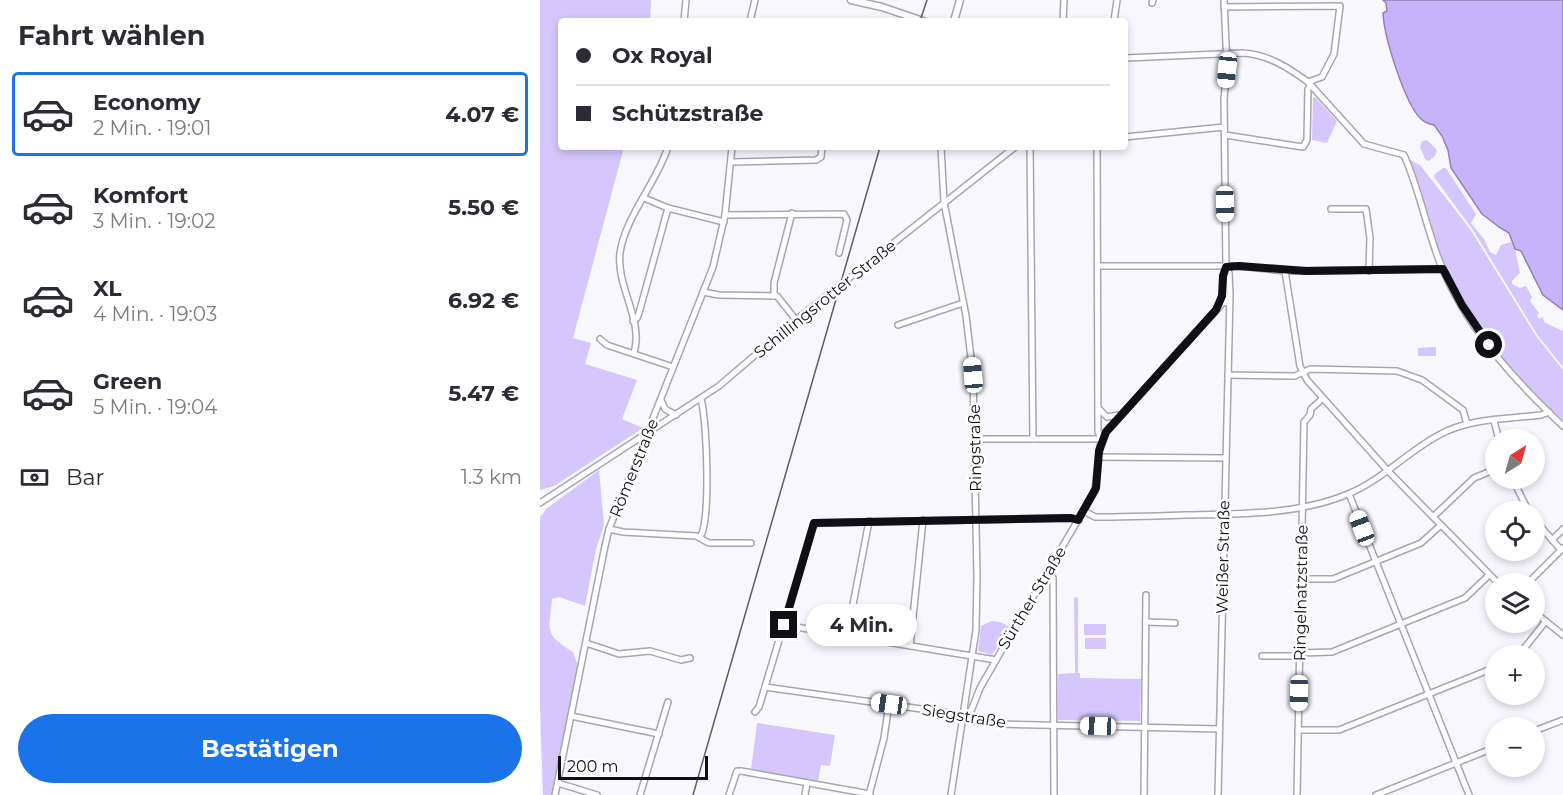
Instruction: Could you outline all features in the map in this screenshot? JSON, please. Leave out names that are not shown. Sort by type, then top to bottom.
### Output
[{"type":"main road","points":[[851,0],[910,18]]},
{"type":"main road","points":[[955,18],[960,0]]},
{"type":"street","points":[[684,18],[686,0]]},
{"type":"street","points":[[751,18],[755,0]]},
{"type":"street","points":[[1063,18],[1064,0]]},
{"type":"street","points":[[1114,18],[1116,0]]},
{"type":"street","points":[[1229,319],[1225,312],[1216,310],[1224,288],[1223,276],[1226,267],[1224,3],[1311,3],[1340,6],[1336,45],[1330,63],[1322,77],[1309,84]]},
{"type":"street","points":[[1128,58],[1243,53],[1262,56],[1309,84],[1357,139],[1373,148],[1404,155],[1443,269],[1479,333],[1519,382],[1563,426]]},
{"type":"street","points":[[1225,135],[1305,147],[1309,84]]},
{"type":"street","points":[[1128,137],[1224,128]]},
{"type":"street","points":[[634,353],[636,338],[622,282],[620,253],[624,237],[667,150]]},
{"type":"street","name":"Römerstraße","points":[[555,795],[609,529],[704,292],[717,252],[724,222],[732,150]]},
{"type":"street","points":[[732,162],[816,160],[821,157],[822,150]]},
{"type":"street","name":"Ringstraße","points":[[941,150],[944,202],[972,365],[975,440],[978,609],[963,716]]},
{"type":"street","name":"Schillingsrotter Straße","points":[[540,503],[719,386],[796,320],[1011,150]]},
{"type":"street","points":[[1030,150],[1033,439]]},
{"type":"street","points":[[975,440],[1102,439],[1098,432],[1097,150]]},
{"type":"street","points":[[644,198],[668,208],[724,222]]},
{"type":"street","points":[[633,321],[638,318],[668,208]]},
{"type":"street","points":[[1331,209],[1366,209],[1370,238],[1369,271]]},
{"type":"street","points":[[774,296],[774,283],[792,213]]},
{"type":"street","points":[[725,214],[840,213],[847,217],[847,220],[838,253]]},
{"type":"street","points":[[1098,266],[1239,266],[1285,271],[1443,269]]},
{"type":"street","name":"Weißer Straße","points":[[1218,795],[1230,295],[1229,273],[1226,267]]},
{"type":"street","points":[[1285,271],[1302,373],[1322,399],[1388,471],[1487,573]]},
{"type":"street","name":"Weißer Straße","points":[[1224,288],[1229,319]]},
{"type":"street","points":[[704,292],[719,295],[774,296],[796,320]]},
{"type":"street","name":"Sürther Straße","points":[[951,795],[963,716],[971,711],[980,688],[1096,488],[1102,439],[1119,415],[1230,295]]},
{"type":"street","points":[[898,325],[963,303]]},
{"type":"street","points":[[600,339],[607,345],[674,367]]},
{"type":"street","points":[[1227,375],[1295,376],[1310,369],[1394,370],[1422,380],[1463,410],[1467,424]]},
{"type":"street","points":[[700,537],[704,527],[707,464],[704,410],[701,399]]},
{"type":"street","name":"Ringelnatzstraße","points":[[1297,795],[1304,422],[1310,415],[1311,409],[1322,399]]},
{"type":"street","points":[[661,400],[665,409],[676,415]]},
{"type":"street","points":[[1098,408],[1107,417],[1119,415]]},
{"type":"street","points":[[1084,511],[1092,516],[1100,517],[1255,513],[1303,506],[1349,494],[1388,471],[1438,435],[1467,424],[1541,415],[1549,412]]},
{"type":"street","points":[[1494,421],[1496,429]]},
{"type":"street","points":[[630,444],[635,446],[639,453]]},
{"type":"street","points":[[1099,457],[1225,458]]},
{"type":"street","points":[[1433,517],[1474,478],[1485,474]]},
{"type":"street","points":[[1349,494],[1469,795]]},
{"type":"street","points":[[540,496],[548,498]]},
{"type":"street","points":[[755,712],[759,707],[814,523],[976,519],[1071,518],[1078,520]]},
{"type":"street","points":[[910,646],[923,520]]},
{"type":"street","points":[[847,636],[869,521]]},
{"type":"street","points":[[1301,579],[1333,579],[1421,543],[1441,525]]},
{"type":"street","points":[[609,529],[700,537],[709,543],[748,542],[744,535]]},
{"type":"street","points":[[1552,540],[1563,529]]},
{"type":"street","points":[[1538,573],[1562,549],[1545,532]]},
{"type":"street","points":[[1050,570],[1053,578],[1054,795]]},
{"type":"street","points":[[1262,656],[1332,652],[1465,598],[1485,579]]},
{"type":"street","points":[[1144,795],[1146,595]]},
{"type":"street","points":[[1527,645],[1546,621],[1563,635]]},
{"type":"street","points":[[1146,622],[1175,623]]},
{"type":"street","points":[[784,625],[996,660]]},
{"type":"street","points":[[586,643],[619,654],[650,651],[681,660],[690,658]]},
{"type":"street","points":[[679,667],[681,660]]},
{"type":"street","points":[[1298,730],[1339,730],[1485,671]]},
{"type":"street","name":"Siegstraße","points":[[765,687],[889,704],[963,716],[996,724],[1219,729]]},
{"type":"street","points":[[640,795],[669,702]]},
{"type":"street","points":[[729,795],[737,771],[870,794],[889,704]]},
{"type":"street","points":[[571,716],[659,734]]},
{"type":"street","points":[[1545,727],[1563,720]]},
{"type":"street","points":[[1376,795],[1485,751]]},
{"type":"street","points":[[558,783],[597,795]]},
{"type":"street","points":[[805,795],[807,783]]},
{"type":"shaded area","points":[[540,0],[651,0],[650,18],[558,18],[558,150],[623,150],[573,338],[591,343],[585,364],[637,380],[622,419],[643,428],[554,486],[540,490]]},
{"type":"shaded area","points":[[1383,0],[1563,0],[1563,310],[1543,295],[1521,251],[1515,249],[1509,233],[1482,214],[1451,168],[1448,150],[1442,136],[1434,125],[1421,119],[1408,99],[1391,53],[1384,24],[1383,13],[1387,11]]},
{"type":"shaded area","points":[[1315,97],[1337,121],[1327,143],[1312,140],[1313,98]]},
{"type":"shaded area","points":[[1427,140],[1437,150],[1435,156],[1429,161],[1425,159],[1420,147],[1422,141]]},
{"type":"shaded area","points":[[1410,160],[1420,165],[1470,229],[1536,336],[1563,370],[1563,420],[1526,384],[1492,345],[1463,302],[1441,256]]},
{"type":"shaded area","points":[[1446,168],[1476,214],[1471,223],[1484,239],[1490,252],[1496,255],[1501,245],[1511,242],[1515,249],[1520,273],[1512,284],[1520,288],[1526,286],[1532,297],[1530,301],[1539,313],[1537,316],[1539,319],[1543,317],[1544,322],[1563,331],[1563,367],[1538,336],[1473,230],[1434,177]]},
{"type":"shaded area","points":[[1436,347],[1436,356],[1418,356],[1418,348]]},
{"type":"shaded area","points":[[599,470],[604,525],[596,549],[585,606],[559,597],[552,599],[550,631],[557,641],[573,652],[578,667],[552,795],[543,795],[540,709],[540,518],[546,509]]},
{"type":"shaded area","points":[[1074,597],[1078,598],[1078,673],[1080,673],[1080,678],[1141,679],[1140,721],[1058,720],[1058,674],[1075,673]]},
{"type":"shaded area","points":[[992,621],[1010,627],[992,655],[978,651],[981,626]]},
{"type":"shaded area","points":[[1084,624],[1106,624],[1106,635],[1084,635]]},
{"type":"shaded area","points":[[1085,638],[1106,638],[1106,649],[1085,649]]},
{"type":"shaded area","points":[[757,723],[835,735],[830,766],[821,765],[818,781],[751,770]]},
{"type":"tram line","points":[[921,18],[927,0]]},
{"type":"tram line","points":[[693,795],[879,150]]},
{"type":"route","points":[[784,625],[814,523],[1071,518],[1078,520],[1096,488],[1099,451],[1106,432],[1216,310],[1224,288],[1223,276],[1226,267],[1239,266],[1285,271],[1443,269],[1462,305],[1489,345]]}]
